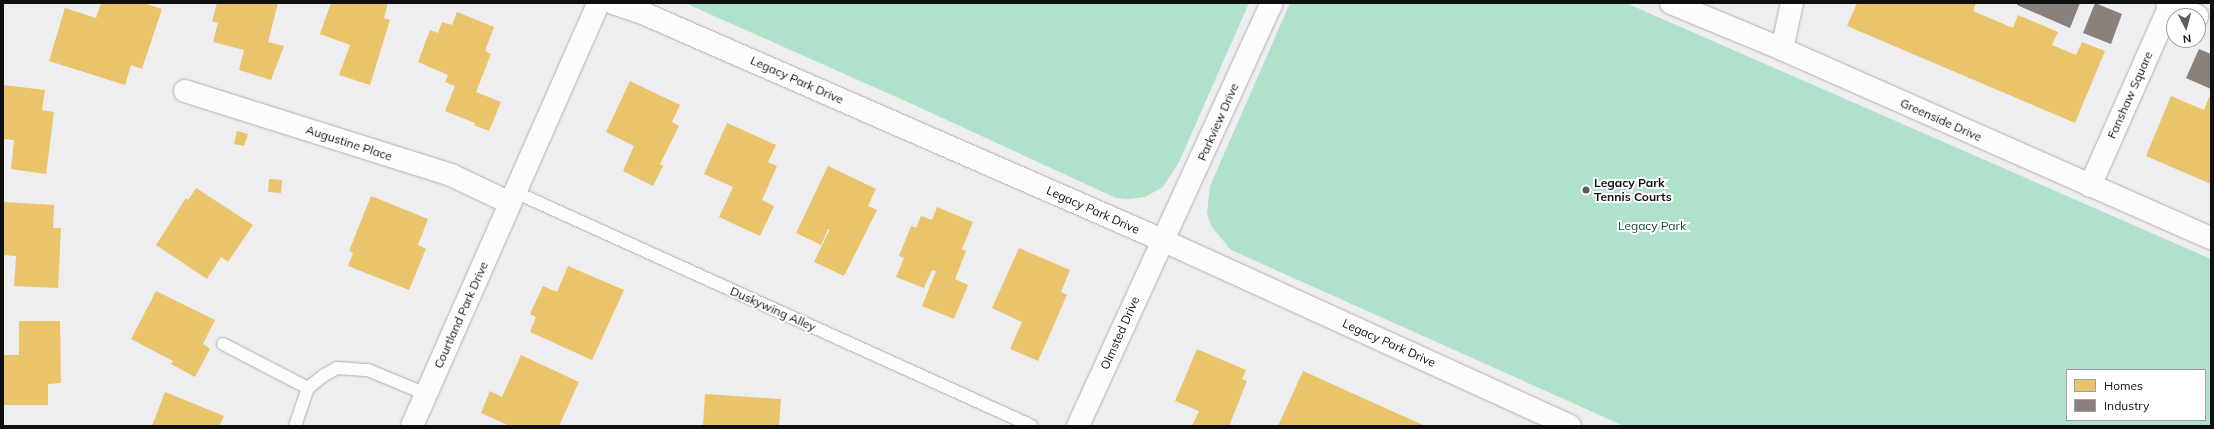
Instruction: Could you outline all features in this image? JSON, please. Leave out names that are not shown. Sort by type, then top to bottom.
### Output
[{"type":"street","points":[[512,198],[599,3]]},
{"type":"street","name":"Legacy Park Drive","points":[[613,3],[645,14],[1162,240],[1570,426]]},
{"type":"street","name":"Parkview Drive","points":[[1162,240],[1200,162],[1272,3]]},
{"type":"street","name":"Greenside Drive","points":[[1671,3],[2211,238]]},
{"type":"street","points":[[1782,50],[1792,3]]},
{"type":"street","points":[[2169,4],[2178,8]]},
{"type":"street","name":"Fanshaw Square","points":[[2090,186],[2169,4]]},
{"type":"street","name":"Augustine Place","points":[[185,91],[451,175],[512,198]]},
{"type":"street","name":"Courtland Park Drive","points":[[412,426],[512,198]]},
{"type":"street","name":"Olmsted Drive","points":[[1078,426],[1162,240]]},
{"type":"lane","name":"Duskywing Alley","points":[[512,198],[1032,426]]},
{"type":"lane","points":[[223,344],[308,388]]},
{"type":"lane","points":[[295,426],[308,388],[323,376],[337,368],[368,370],[426,394]]},
{"type":"green space","points":[[685,3],[1249,3],[1179,162],[1163,187],[1145,197],[1128,199],[1116,198],[912,104]]},
{"type":"green space","name":"Legacy Park","points":[[1290,3],[1626,3],[2211,259],[2211,426],[1624,426],[1231,250],[1211,226],[1207,213],[1210,186]]},
{"type":"building: Homes","points":[[101,3],[144,3],[162,9],[142,69],[131,65],[125,85],[49,61],[65,8],[96,18]]},
{"type":"building: Homes","points":[[217,3],[278,3],[268,42],[284,46],[271,80],[239,70],[244,50],[213,42],[218,23],[212,21]]},
{"type":"building: Homes","points":[[331,3],[388,3],[384,18],[390,20],[370,85],[339,75],[350,45],[320,34]]},
{"type":"building: Homes","points":[[1857,3],[1976,3],[1973,11],[2013,28],[2018,15],[2058,32],[2052,45],[2076,55],[2082,42],[2105,51],[2075,123],[1847,26]]},
{"type":"building: Homes","points":[[457,12],[494,27],[485,51],[491,54],[476,92],[501,102],[489,131],[474,125],[475,123],[445,111],[455,86],[445,82],[448,75],[418,62],[430,30],[438,33],[442,22],[452,25]]},
{"type":"building: Homes","points":[[630,81],[680,105],[672,122],[679,126],[660,164],[663,166],[653,186],[623,171],[634,146],[606,132]]},
{"type":"building: Homes","points":[[3,85],[45,90],[42,110],[54,112],[46,174],[11,169],[14,140],[3,139]]},
{"type":"building: Homes","points":[[2171,96],[2204,110],[2209,97],[2211,98],[2211,184],[2146,156]]},
{"type":"building: Homes","points":[[727,123],[776,145],[768,162],[777,166],[762,200],[774,206],[760,236],[719,217],[733,187],[704,174]]},
{"type":"building: Homes","points":[[237,131],[248,134],[244,146],[234,144]]},
{"type":"building: Homes","points":[[828,166],[876,189],[868,206],[877,210],[844,276],[814,262],[830,229],[828,229],[821,245],[796,233]]},
{"type":"building: Homes","points":[[269,179],[282,180],[281,193],[268,192]]},
{"type":"building: Homes","points":[[196,188],[253,225],[228,262],[221,257],[207,279],[156,245],[186,198],[188,200]]},
{"type":"building: Homes","points":[[371,196],[428,219],[418,245],[426,249],[409,290],[348,266],[353,253],[349,251]]},
{"type":"building: Homes","points":[[3,202],[54,205],[53,228],[61,228],[58,288],[14,286],[16,256],[3,255]]},
{"type":"building: Homes","points":[[937,207],[973,222],[962,249],[966,251],[955,279],[968,285],[954,319],[922,306],[936,271],[932,270],[924,288],[896,277],[904,258],[899,256],[911,226],[916,228],[921,216],[932,220]]},
{"type":"building: Homes","points":[[1019,248],[1070,270],[1061,292],[1067,295],[1038,361],[1010,349],[1022,322],[992,308]]},
{"type":"building: Homes","points":[[568,266],[624,290],[592,360],[530,332],[536,317],[530,314],[543,286],[557,292]]},
{"type":"building: Homes","points":[[156,291],[215,320],[203,344],[210,349],[195,377],[171,364],[173,361],[131,339]]},
{"type":"building: Homes","points":[[19,321],[60,321],[61,383],[48,384],[48,405],[3,405],[3,355],[19,355]]},
{"type":"building: Homes","points":[[1197,349],[1246,370],[1242,379],[1247,381],[1229,426],[1192,426],[1199,411],[1175,401]]},
{"type":"building: Homes","points":[[521,355],[579,382],[559,426],[510,426],[481,413],[490,391],[502,397]]},
{"type":"building: Homes","points":[[1303,371],[1425,426],[1278,426]]},
{"type":"building: Homes","points":[[165,392],[224,416],[219,426],[152,426]]},
{"type":"building: Homes","points":[[705,394],[781,399],[779,426],[703,426]]},
{"type":"building: Industry","points":[[2017,3],[2080,3],[2070,28],[2017,5]]},
{"type":"building: Industry","points":[[2095,3],[2122,14],[2111,44],[2083,33]]},
{"type":"building: Industry","points":[[2199,49],[2211,54],[2211,89],[2186,78]]},
{"type":"place","name":"Legacy Park Tennis Courts","points":[[1586,190]]}]
